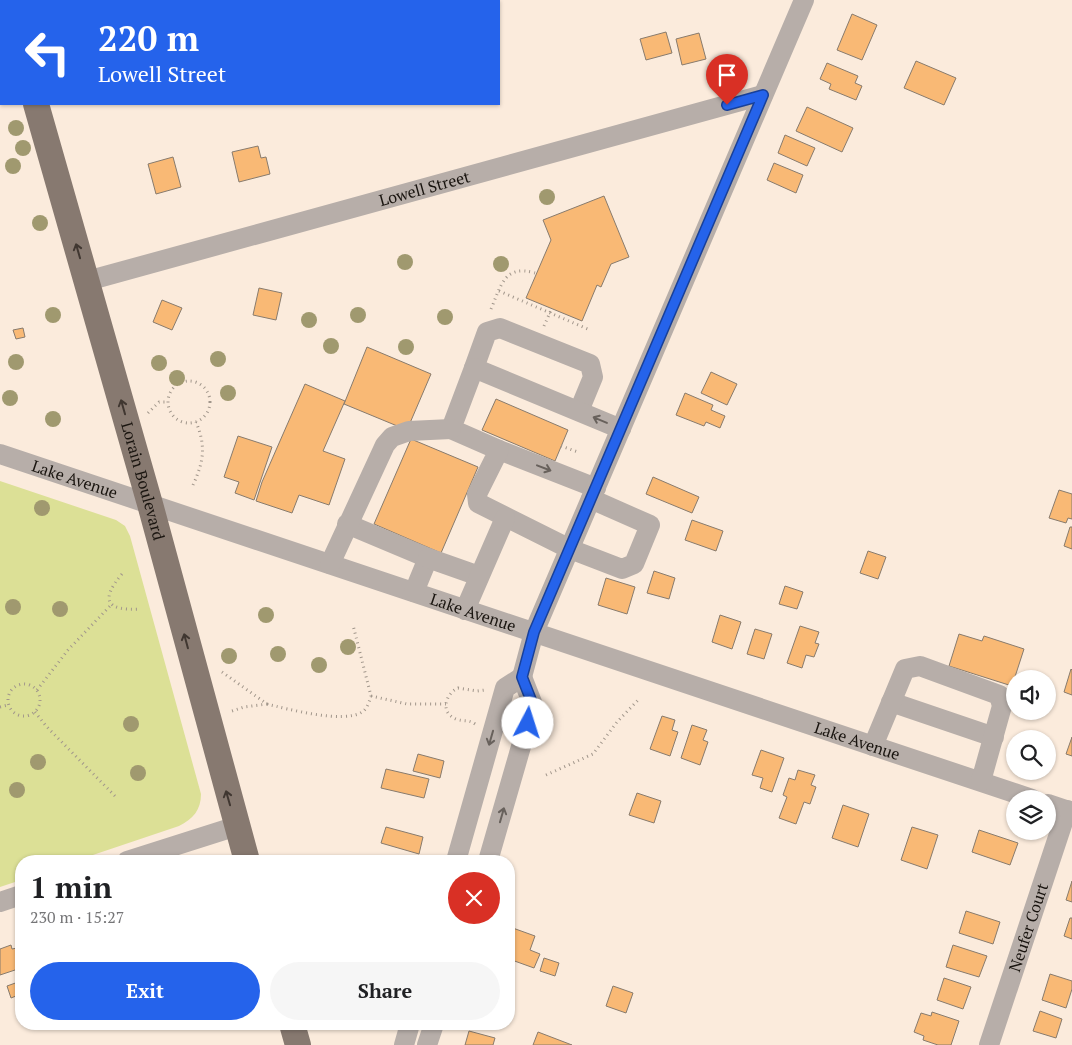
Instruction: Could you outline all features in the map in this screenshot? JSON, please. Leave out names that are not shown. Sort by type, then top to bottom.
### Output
[{"type":"main road","name":"Lorain Boulevard","points":[[36,105],[150,504],[244,855]]},
{"type":"main road","points":[[294,1030],[298,1045]]},
{"type":"street","points":[[490,855],[533,705],[522,677],[534,632],[804,0]]},
{"type":"street","name":"Lowell Street","points":[[86,281],[763,95]]},
{"type":"street","points":[[451,429],[487,332],[500,328],[590,364],[593,377],[579,411]]},
{"type":"street","points":[[474,368],[621,429]]},
{"type":"street","points":[[330,564],[385,445],[392,437],[409,431],[451,429],[499,450],[593,494],[650,525],[634,564],[622,569],[570,549],[478,504],[477,494],[499,450]]},
{"type":"street","name":"Lake Avenue","points":[[0,454],[1006,790]]},
{"type":"street","points":[[465,610],[505,518]]},
{"type":"street","points":[[347,524],[428,558],[479,576]]},
{"type":"street","points":[[414,592],[428,558]]},
{"type":"street","points":[[874,746],[905,669],[920,666],[999,695],[1002,706],[981,782]]},
{"type":"street","points":[[458,855],[505,688],[522,677]]},
{"type":"street","points":[[891,702],[994,737]]},
{"type":"street","points":[[1056,807],[1070,811]]},
{"type":"street","name":"Neufer Court","points":[[989,1045],[1070,811]]},
{"type":"street","points":[[146,855],[237,826]]},
{"type":"street","points":[[0,902],[15,897]]},
{"type":"street","points":[[404,1045],[408,1030]]},
{"type":"street","points":[[427,1045],[432,1030]]},
{"type":"path","points":[[492,309],[503,281],[508,275],[516,271],[525,270],[535,273]]},
{"type":"path","points":[[499,291],[590,330]]},
{"type":"path","points":[[188,381],[201,384],[209,396],[209,410],[206,416],[196,422],[187,424],[180,422],[170,412],[168,398],[170,392],[181,382],[188,381]]},
{"type":"path","points":[[193,485],[201,466],[203,453],[203,443],[196,422]]},
{"type":"path","points":[[561,446],[578,452]]},
{"type":"path","points":[[122,574],[112,586],[109,599],[111,605],[118,609],[140,609]]},
{"type":"path","points":[[37,690],[68,650],[111,605]]},
{"type":"path","points":[[228,712],[244,707],[267,704],[301,712],[342,716],[360,713],[369,704],[371,696],[352,625]]},
{"type":"path","points":[[222,672],[267,704]]},
{"type":"path","points":[[31,685],[37,690],[40,697],[40,703],[31,715],[20,716],[14,714],[8,705],[8,694],[15,686],[31,685]]},
{"type":"path","points":[[477,725],[468,720],[455,719],[448,711],[446,704],[449,694],[458,688],[485,690]]},
{"type":"path","points":[[371,696],[407,704],[446,704]]},
{"type":"path","points":[[546,775],[593,754],[617,722],[640,698]]},
{"type":"path","points":[[0,707],[8,705]]},
{"type":"path","points":[[35,712],[46,726],[115,796]]},
{"type":"green space","points":[[0,481],[116,520],[125,526],[130,536],[201,794],[201,800],[195,813],[179,826],[93,855],[15,855],[15,882],[0,887]]},
{"type":"building","points":[[852,14],[877,25],[862,60],[837,50]]},
{"type":"building","points":[[666,32],[672,53],[646,60],[640,39]]},
{"type":"building","points":[[699,33],[706,59],[682,65],[676,39]]},
{"type":"building","points":[[916,61],[956,78],[944,105],[904,88]]},
{"type":"building","points":[[827,63],[858,76],[855,83],[862,86],[856,100],[829,89],[831,84],[820,79]]},
{"type":"building","points":[[807,107],[853,128],[842,152],[796,131]]},
{"type":"building","points":[[785,135],[815,148],[807,166],[778,153]]},
{"type":"building","points":[[258,146],[261,158],[266,157],[270,174],[239,182],[232,152]]},
{"type":"building","points":[[173,157],[181,187],[156,194],[148,164]]},
{"type":"building","points":[[774,163],[803,175],[796,193],[767,180]]},
{"type":"building","points":[[604,196],[629,257],[611,264],[601,287],[597,285],[582,321],[526,298],[551,240],[543,220]]},
{"type":"building","points":[[259,288],[282,293],[276,320],[253,315]]},
{"type":"building","points":[[162,300],[182,308],[172,330],[153,322]]},
{"type":"building","points":[[23,328],[25,337],[16,339],[13,330]]},
{"type":"building","points":[[367,347],[431,374],[407,430],[344,404]]},
{"type":"building","points":[[711,372],[737,384],[727,405],[701,393]]},
{"type":"building","points":[[305,384],[345,401],[323,451],[345,459],[329,505],[299,495],[292,513],[256,501],[262,482]]},
{"type":"building","points":[[685,393],[713,405],[711,410],[725,416],[720,428],[706,422],[704,426],[676,415]]},
{"type":"building","points":[[496,399],[568,430],[555,461],[482,430]]},
{"type":"building","points":[[238,436],[272,447],[254,500],[235,493],[239,482],[224,477]]},
{"type":"building","points":[[411,439],[478,467],[441,553],[374,524]]},
{"type":"building","points":[[653,477],[699,497],[692,513],[646,494]]},
{"type":"building","points":[[1059,490],[1072,494],[1072,519],[1068,518],[1066,523],[1049,518]]},
{"type":"building","points":[[692,520],[723,531],[716,551],[685,540]]},
{"type":"building","points":[[1070,527],[1072,527],[1072,549],[1064,546]]},
{"type":"building","points":[[868,551],[886,557],[878,579],[860,573]]},
{"type":"building","points":[[654,571],[675,578],[669,599],[647,593]]},
{"type":"building","points":[[606,578],[635,587],[627,614],[598,605]]},
{"type":"building","points":[[785,586],[803,592],[797,609],[779,604]]},
{"type":"building","points":[[720,615],[741,622],[732,649],[712,642]]},
{"type":"building","points":[[800,626],[819,632],[815,643],[819,644],[814,657],[806,655],[802,668],[787,663]]},
{"type":"building","points":[[755,629],[772,634],[764,659],[747,654]]},
{"type":"building","points":[[959,634],[982,641],[984,636],[1024,649],[1017,670],[1006,670],[1006,684],[949,666]]},
{"type":"building","points":[[1072,670],[1072,695],[1064,692]]},
{"type":"building","points":[[662,716],[675,720],[672,730],[678,732],[670,756],[650,749]]},
{"type":"building","points":[[692,725],[707,730],[703,740],[708,742],[700,765],[681,758]]},
{"type":"building","points":[[1072,737],[1072,756],[1066,754]]},
{"type":"building","points":[[761,750],[784,758],[772,792],[760,788],[763,778],[752,775]]},
{"type":"building","points":[[418,754],[444,761],[440,778],[413,771]]},
{"type":"building","points":[[386,769],[429,779],[424,798],[381,788]]},
{"type":"building","points":[[798,770],[815,775],[811,785],[816,787],[810,804],[804,802],[796,824],[779,818],[787,797],[783,795],[789,778],[795,780]]},
{"type":"building","points":[[637,793],[661,801],[654,823],[629,815]]},
{"type":"building","points":[[843,805],[869,814],[858,847],[832,838]]},
{"type":"building","points":[[386,827],[423,837],[419,854],[381,843]]},
{"type":"building","points":[[912,827],[938,835],[927,869],[901,860]]},
{"type":"building","points":[[979,830],[1018,843],[1010,865],[972,852]]},
{"type":"building","points":[[1072,881],[1072,902],[1066,900]]},
{"type":"building","points":[[966,911],[1000,922],[993,944],[959,933]]},
{"type":"building","points":[[1070,918],[1072,918],[1072,939],[1064,936]]},
{"type":"building","points":[[515,929],[535,936],[530,950],[540,954],[534,968],[515,961]]},
{"type":"building","points":[[11,945],[12,949],[15,948],[15,970],[0,975],[0,949]]},
{"type":"building","points":[[953,945],[987,956],[979,977],[946,967]]},
{"type":"building","points":[[544,958],[559,963],[555,976],[540,971]]},
{"type":"building","points":[[1050,974],[1072,981],[1072,989],[1066,1008],[1042,1000]]},
{"type":"building","points":[[944,978],[971,987],[963,1009],[937,1000]]},
{"type":"building","points":[[15,983],[15,996],[11,998],[7,986]]},
{"type":"building","points":[[613,986],[633,993],[626,1013],[606,1006]]},
{"type":"building","points":[[1040,1011],[1062,1019],[1056,1038],[1033,1031]]},
{"type":"building","points":[[932,1012],[959,1021],[951,1045],[938,1045],[923,1040],[924,1036],[914,1032],[921,1013],[931,1016]]},
{"type":"building","points":[[469,1031],[495,1038],[493,1045],[465,1045]]},
{"type":"building","points":[[538,1032],[572,1045],[533,1045]]},
{"type":"route","points":[[528,723],[533,705],[522,677],[534,632],[763,95],[727,105]]}]
